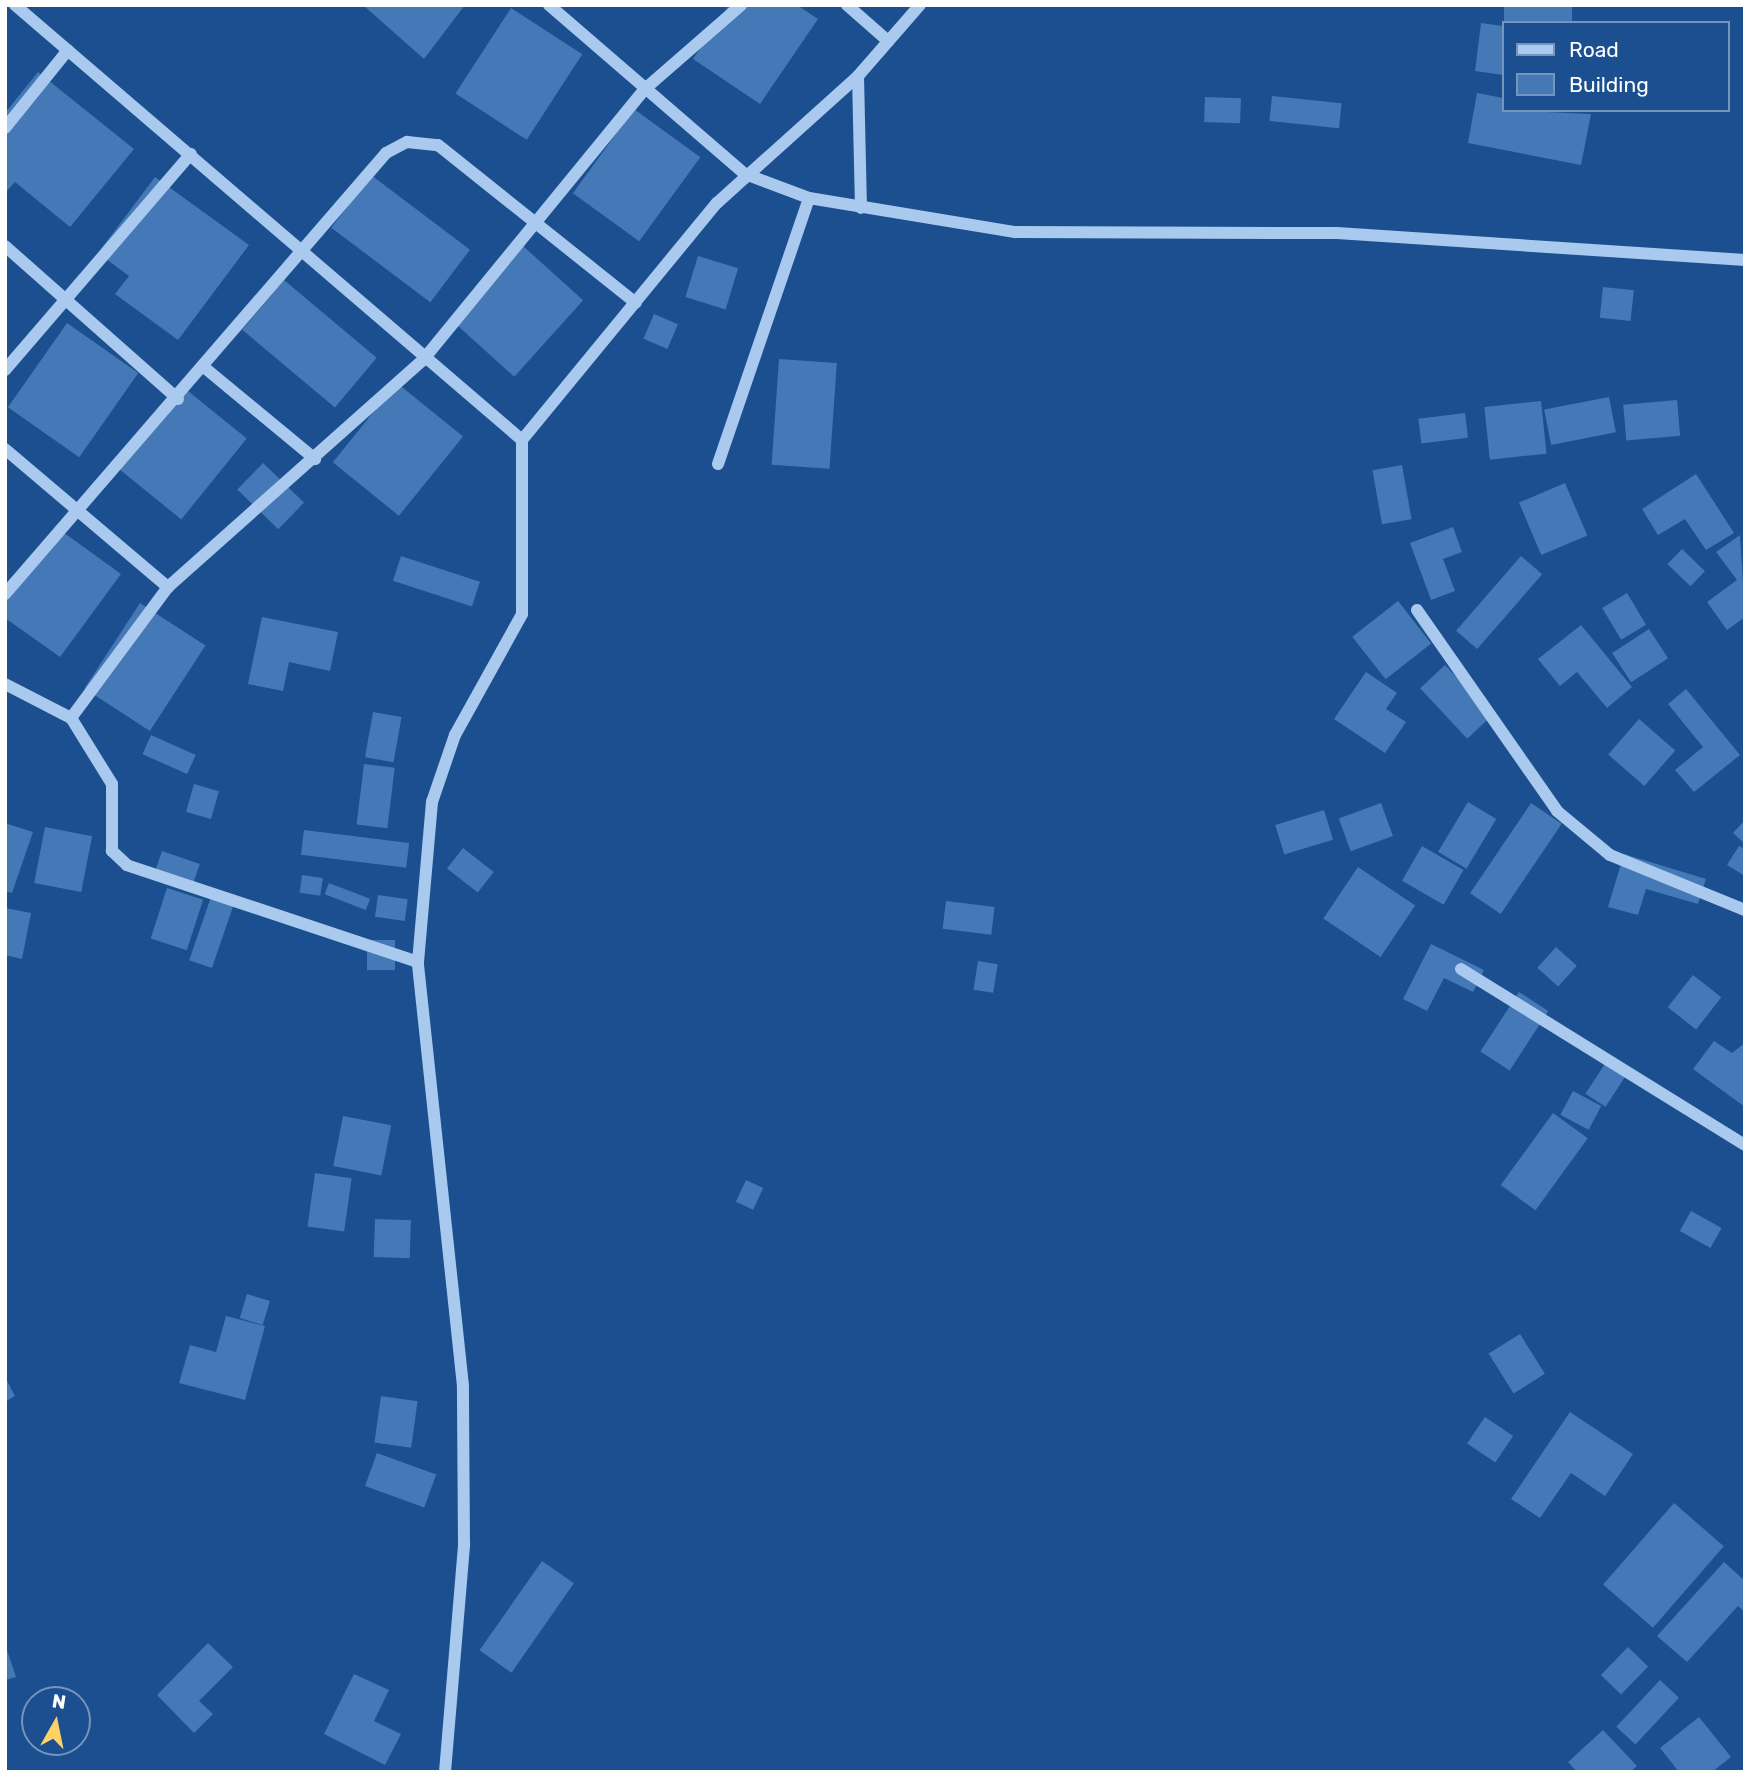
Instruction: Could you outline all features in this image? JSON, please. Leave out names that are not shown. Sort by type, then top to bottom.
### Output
[{"type":"street","points":[[15,5],[305,251],[424,360],[522,440]]},
{"type":"street","points":[[549,5],[745,174],[809,198],[1015,232],[1337,233],[1745,260]]},
{"type":"street","points":[[71,718],[169,587],[424,360],[646,88],[741,5]]},
{"type":"street","points":[[847,5],[888,41]]},
{"type":"street","points":[[445,1772],[464,1544],[463,1386],[418,962],[432,802],[455,735],[522,614],[522,440],[745,174],[858,76],[920,5]]},
{"type":"street","points":[[5,128],[68,50]]},
{"type":"street","points":[[858,76],[861,208]]},
{"type":"street","points":[[5,594],[81,513],[386,153],[407,142],[438,145],[636,303]]},
{"type":"street","points":[[5,370],[191,154]]},
{"type":"street","points":[[718,464],[809,198]]},
{"type":"street","points":[[5,246],[178,399]]},
{"type":"street","points":[[205,368],[315,459]]},
{"type":"street","points":[[5,449],[169,587]]},
{"type":"street","points":[[1417,610],[1557,811],[1610,855],[1745,910]]},
{"type":"street","points":[[5,684],[71,718],[112,784],[113,851],[127,865],[418,962]]},
{"type":"street","points":[[1461,969],[1745,1145]]},
{"type":"building","points":[[363,5],[465,5],[424,59]]},
{"type":"building","points":[[729,5],[797,5],[818,19],[760,104],[693,59]]},
{"type":"building","points":[[1504,5],[1572,5],[1572,21],[1504,21]]},
{"type":"building","points":[[511,8],[582,54],[527,140],[455,94]]},
{"type":"building","points":[[1481,23],[1502,26],[1502,75],[1475,71]]},
{"type":"building","points":[[38,72],[134,149],[70,227],[15,182],[5,193],[5,113]]},
{"type":"building","points":[[1477,93],[1502,98],[1502,112],[1591,114],[1581,165],[1468,143]]},
{"type":"building","points":[[1272,96],[1342,103],[1339,128],[1269,121]]},
{"type":"building","points":[[1205,97],[1241,98],[1240,123],[1204,122]]},
{"type":"building","points":[[634,109],[700,157],[639,241],[573,193]]},
{"type":"building","points":[[371,175],[470,250],[430,302],[331,228]]},
{"type":"building","points":[[155,177],[249,245],[178,340],[115,294],[129,276],[98,253]]},
{"type":"building","points":[[523,246],[583,300],[514,377],[454,323]]},
{"type":"building","points":[[698,256],[738,268],[726,309],[685,297]]},
{"type":"building","points":[[284,280],[377,358],[335,408],[242,330]]},
{"type":"building","points":[[1603,287],[1634,290],[1631,321],[1600,318]]},
{"type":"building","points":[[654,314],[678,324],[667,349],[643,339]]},
{"type":"building","points":[[67,323],[138,373],[79,457],[8,407]]},
{"type":"building","points":[[779,359],[837,363],[829,469],[772,465]]},
{"type":"building","points":[[397,383],[463,436],[399,516],[333,462]]},
{"type":"building","points":[[183,387],[247,439],[181,519],[118,468]]},
{"type":"building","points":[[1609,397],[1616,432],[1551,445],[1544,410]]},
{"type":"building","points":[[1677,400],[1680,436],[1626,441],[1623,405]]},
{"type":"building","points":[[1541,401],[1547,454],[1490,460],[1484,407]]},
{"type":"building","points":[[1465,413],[1468,438],[1421,444],[1418,419]]},
{"type":"building","points":[[263,463],[304,503],[278,529],[237,490]]},
{"type":"building","points":[[1402,465],[1412,519],[1382,524],[1372,470]]},
{"type":"building","points":[[1696,474],[1734,533],[1706,550],[1685,519],[1658,535],[1642,509]]},
{"type":"building","points":[[1565,483],[1587,535],[1541,555],[1519,503]]},
{"type":"building","points":[[56,527],[121,574],[60,657],[5,618],[5,596]]},
{"type":"building","points":[[1453,527],[1462,552],[1443,559],[1455,591],[1431,600],[1410,543]]},
{"type":"building","points":[[1740,535],[1745,617],[1727,630],[1707,602],[1737,580],[1716,552]]},
{"type":"building","points":[[1682,549],[1705,571],[1690,586],[1667,564]]},
{"type":"building","points":[[401,556],[480,582],[472,606],[393,581]]},
{"type":"building","points":[[1521,556],[1542,574],[1477,649],[1456,631]]},
{"type":"building","points":[[1627,593],[1646,625],[1621,640],[1602,608]]},
{"type":"building","points":[[1398,601],[1431,644],[1386,679],[1352,637]]},
{"type":"building","points":[[140,603],[205,645],[150,731],[84,689]]},
{"type":"building","points":[[262,617],[338,632],[330,671],[289,662],[283,691],[248,684]]},
{"type":"building","points":[[1581,625],[1632,687],[1607,708],[1577,672],[1560,686],[1538,659]]},
{"type":"building","points":[[1649,629],[1668,658],[1631,682],[1612,653]]},
{"type":"building","points":[[1445,665],[1492,715],[1467,739],[1420,688]]},
{"type":"building","points":[[1366,672],[1397,693],[1386,709],[1406,722],[1385,753],[1334,719]]},
{"type":"building","points":[[1686,689],[1740,755],[1694,792],[1675,770],[1703,747],[1668,704]]},
{"type":"building","points":[[373,712],[402,717],[394,762],[365,757]]},
{"type":"building","points":[[1639,719],[1675,750],[1644,786],[1608,754]]},
{"type":"building","points":[[151,735],[196,755],[187,774],[142,754]]},
{"type":"building","points":[[364,764],[395,768],[387,828],[357,825]]},
{"type":"building","points":[[194,784],[219,791],[211,819],[186,812]]},
{"type":"building","points":[[1468,802],[1496,819],[1466,869],[1438,852]]},
{"type":"building","points":[[1381,803],[1393,836],[1351,851],[1339,818]]},
{"type":"building","points":[[1531,803],[1562,824],[1501,914],[1470,893]]},
{"type":"building","points":[[1324,810],[1333,840],[1284,855],[1275,825]]},
{"type":"building","points":[[1745,820],[1745,844],[1733,833]]},
{"type":"building","points":[[5,823],[33,832],[12,893],[5,891]]},
{"type":"building","points":[[45,827],[92,836],[81,892],[34,883]]},
{"type":"building","points":[[304,830],[409,843],[406,868],[301,855]]},
{"type":"building","points":[[1422,846],[1464,870],[1444,905],[1402,881]]},
{"type":"building","points":[[1739,846],[1745,849],[1745,876],[1727,865]]},
{"type":"building","points":[[463,848],[494,872],[478,892],[447,868]]},
{"type":"building","points":[[162,851],[200,864],[192,888],[154,875]]},
{"type":"building","points":[[1624,854],[1706,879],[1698,904],[1646,889],[1638,915],[1608,907]]},
{"type":"building","points":[[1358,867],[1415,906],[1381,957],[1323,918]]},
{"type":"building","points":[[302,875],[323,878],[320,896],[299,893]]},
{"type":"building","points":[[329,883],[370,899],[366,910],[325,894]]},
{"type":"building","points":[[167,888],[203,900],[187,950],[151,938]]},
{"type":"building","points":[[212,894],[235,902],[212,968],[189,960]]},
{"type":"building","points":[[378,895],[408,899],[405,921],[375,917]]},
{"type":"building","points":[[946,901],[995,907],[991,935],[943,929]]},
{"type":"building","points":[[5,908],[31,913],[22,959],[5,955]]},
{"type":"building","points":[[367,940],[395,940],[395,970],[367,970]]},
{"type":"building","points":[[1431,944],[1484,970],[1473,992],[1444,978],[1427,1011],[1403,999]]},
{"type":"building","points":[[1556,947],[1577,966],[1558,987],[1537,968]]},
{"type":"building","points":[[978,961],[998,964],[993,993],[973,990]]},
{"type":"building","points":[[1693,975],[1721,997],[1696,1029],[1668,1007]]},
{"type":"building","points":[[1519,992],[1548,1011],[1510,1071],[1480,1052]]},
{"type":"building","points":[[1714,1041],[1732,1053],[1745,1043],[1745,1107],[1693,1069]]},
{"type":"building","points":[[1610,1056],[1630,1069],[1606,1107],[1585,1094]]},
{"type":"building","points":[[1573,1091],[1601,1106],[1589,1130],[1560,1115]]},
{"type":"building","points":[[1553,1113],[1588,1138],[1535,1210],[1501,1185]]},
{"type":"building","points":[[343,1116],[391,1125],[381,1175],[333,1166]]},
{"type":"building","points":[[315,1173],[352,1178],[344,1232],[307,1226]]},
{"type":"building","points":[[746,1180],[763,1188],[753,1210],[736,1202]]},
{"type":"building","points":[[1691,1211],[1722,1228],[1710,1248],[1680,1231]]},
{"type":"building","points":[[375,1219],[411,1220],[410,1258],[374,1257]]},
{"type":"building","points":[[247,1294],[270,1301],[263,1325],[240,1318]]},
{"type":"building","points":[[226,1316],[265,1326],[245,1400],[179,1383],[190,1345],[216,1352]]},
{"type":"building","points":[[1520,1334],[1545,1374],[1514,1393],[1489,1354]]},
{"type":"building","points":[[5,1377],[15,1396],[5,1402]]},
{"type":"building","points":[[381,1396],[418,1401],[411,1448],[374,1443]]},
{"type":"building","points":[[1570,1412],[1633,1454],[1605,1496],[1571,1473],[1540,1518],[1511,1499]]},
{"type":"building","points":[[1485,1417],[1513,1436],[1495,1463],[1467,1444]]},
{"type":"building","points":[[377,1453],[436,1475],[424,1507],[365,1486]]},
{"type":"building","points":[[1674,1503],[1724,1546],[1653,1628],[1603,1585]]},
{"type":"building","points":[[542,1561],[574,1583],[511,1673],[479,1650]]},
{"type":"building","points":[[1724,1562],[1745,1581],[1745,1612],[1738,1606],[1687,1662],[1657,1636]]},
{"type":"building","points":[[208,1643],[233,1667],[199,1701],[213,1714],[194,1733],[157,1695]]},
{"type":"building","points":[[5,1644],[16,1677],[5,1680]]},
{"type":"building","points":[[1628,1647],[1648,1666],[1621,1695],[1601,1675]]},
{"type":"building","points":[[354,1674],[389,1690],[374,1721],[401,1734],[385,1765],[324,1734]]},
{"type":"building","points":[[1660,1680],[1679,1698],[1635,1745],[1616,1727]]},
{"type":"building","points":[[1699,1717],[1731,1757],[1712,1772],[1679,1772],[1660,1748]]},
{"type":"building","points":[[1603,1730],[1637,1766],[1630,1772],[1577,1772],[1568,1762]]}]
